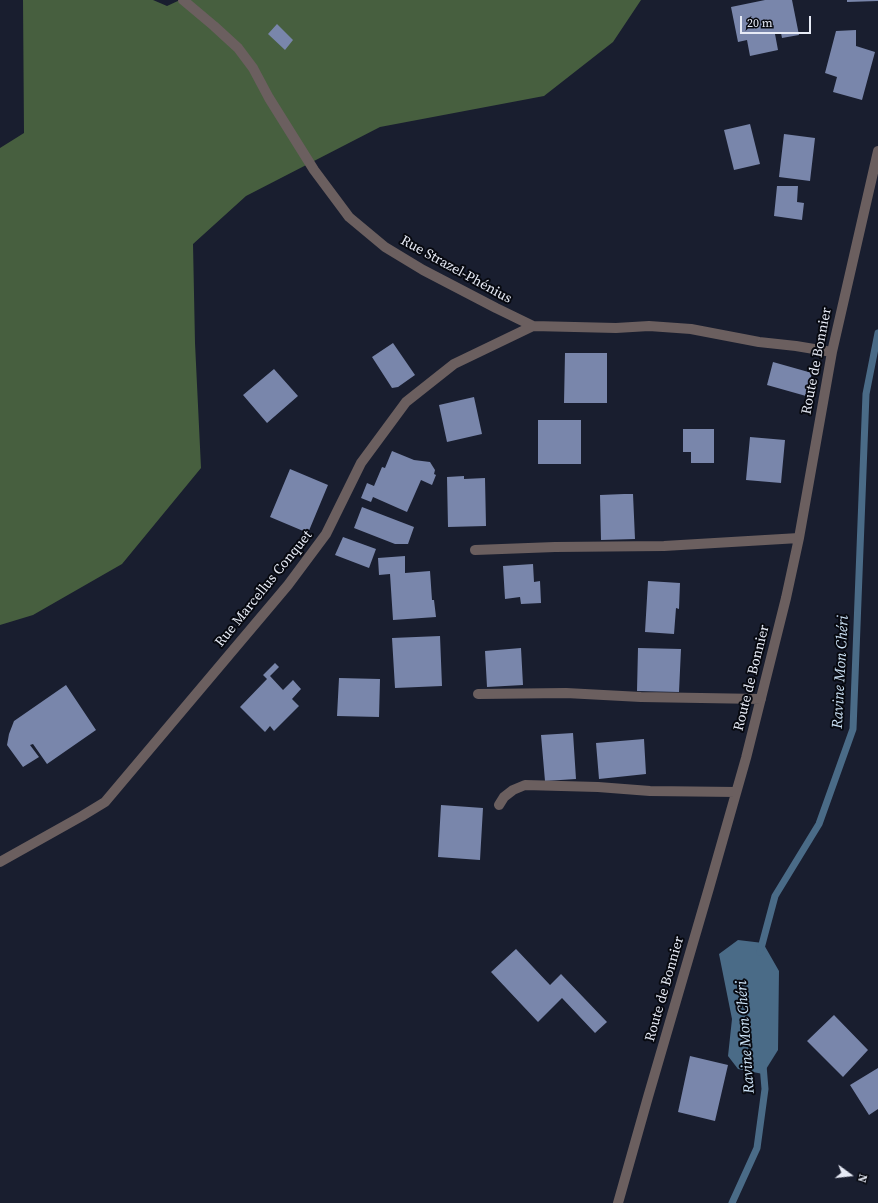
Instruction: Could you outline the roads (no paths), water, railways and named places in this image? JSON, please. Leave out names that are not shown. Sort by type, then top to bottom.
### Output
[{"type":"street","name":"Rue Strazel-Phénius","points":[[183,0],[238,48],[253,68],[269,98],[314,170],[349,217],[385,247],[423,270],[533,326],[616,328],[649,326],[691,329],[759,342],[832,352]]},
{"type":"street","name":"Route de Bonnier","points":[[618,1203],[736,792],[786,598],[799,538],[832,352],[878,151]]},
{"type":"street","name":"Rue Marcellus Conquet","points":[[0,862],[105,802],[288,585],[307,560],[326,534],[361,463],[406,402],[454,364],[533,326]]},
{"type":"street","points":[[475,550],[555,547],[664,546],[799,538]]},
{"type":"street","points":[[478,694],[566,692],[641,697],[761,699]]},
{"type":"street","points":[[499,805],[504,797],[513,790],[525,785],[598,787],[650,791],[736,792]]},
{"type":"water","points":[[738,940],[763,943],[779,971],[778,1050],[763,1074],[738,1069],[728,1056],[732,1019],[719,954]]},
{"type":"waterway","name":"Ravine Mon Chéri","points":[[760,952],[775,896],[819,824],[853,729],[866,394],[878,333]]},
{"type":"waterway","name":"Ravine Mon Chéri","points":[[732,1203],[757,1148],[765,1089],[763,1065]]}]
